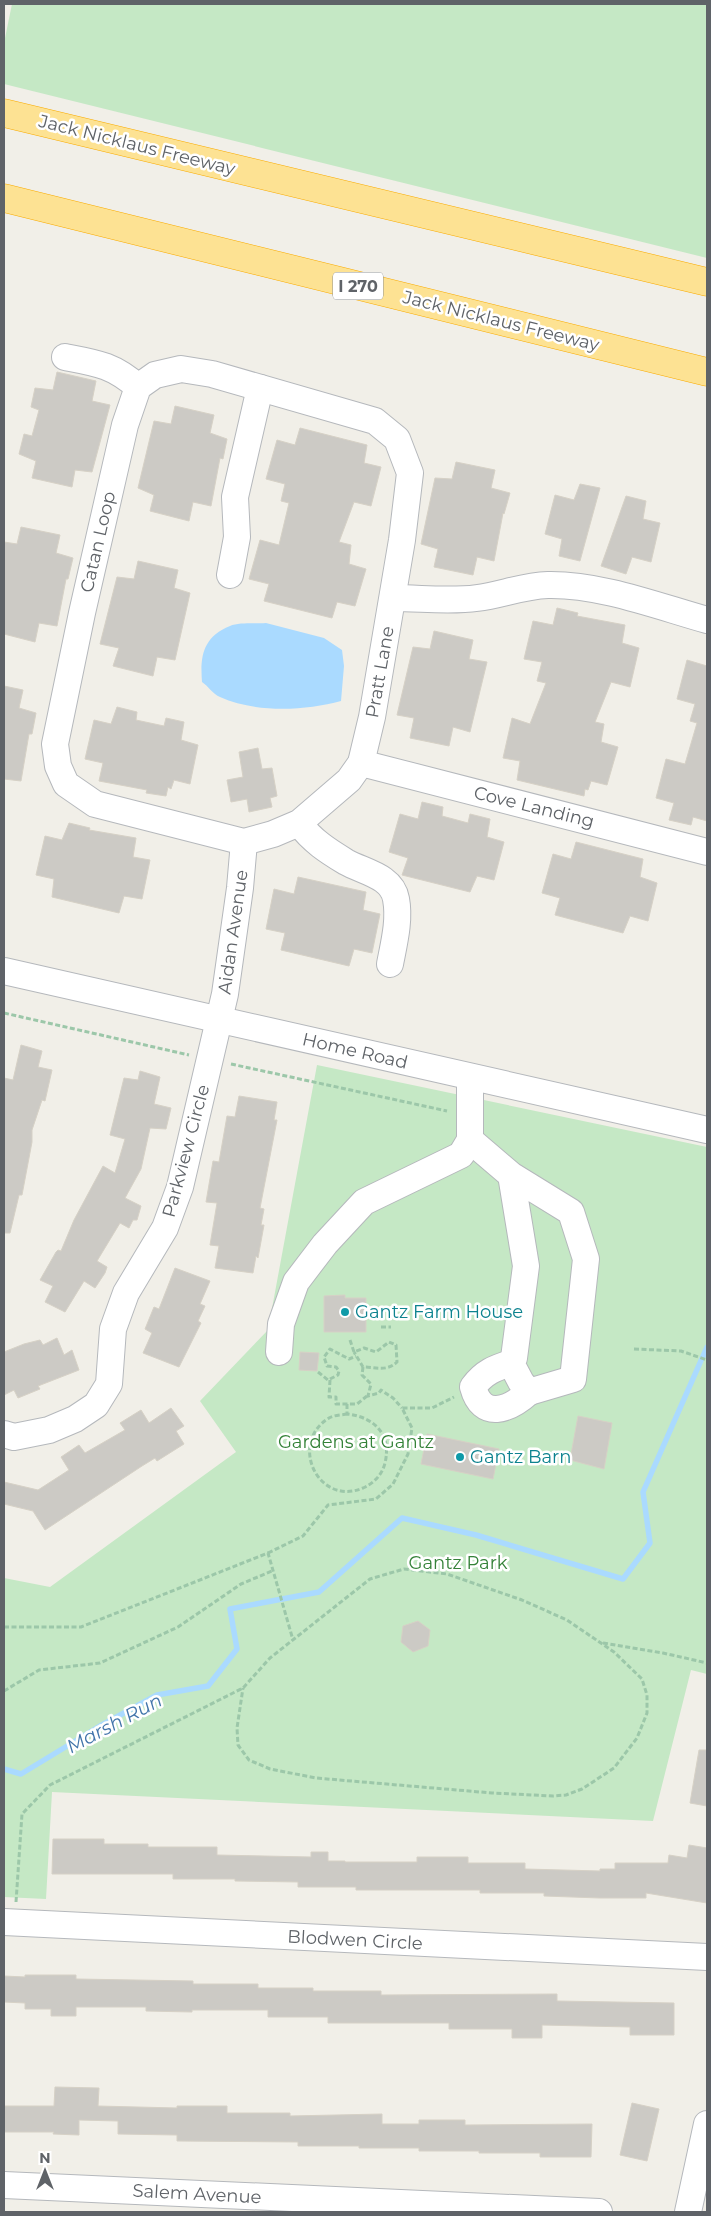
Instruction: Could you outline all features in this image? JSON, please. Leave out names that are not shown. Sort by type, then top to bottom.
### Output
[{"type":"highway","name":"Jack Nicklaus Freeway","points":[[4,113],[707,282]]},
{"type":"highway","name":"Jack Nicklaus Freeway","points":[[4,198],[707,372]]},
{"type":"street","points":[[65,357],[99,363],[122,373],[138,387],[155,375],[181,369],[212,374],[260,388],[235,497],[238,537],[230,575]]},
{"type":"street","name":"Catan Loop","points":[[138,387],[125,425],[80,622],[55,744],[58,766],[66,784],[95,804],[244,842]]},
{"type":"street","name":"Pratt Lane","points":[[244,842],[273,834],[299,823],[349,780],[361,763],[372,717],[393,598],[410,473],[397,439],[376,422],[260,388]]},
{"type":"street","points":[[393,598],[478,598],[513,589],[547,585],[571,586],[592,589],[707,620]]},
{"type":"street","name":"Cove Landing","points":[[361,763],[707,852]]},
{"type":"street","points":[[299,823],[310,837],[327,850],[372,874],[392,888],[396,898],[398,916],[390,964]]},
{"type":"street","name":"Aidan Avenue","points":[[220,1021],[240,888],[244,842]]},
{"type":"street","name":"Home Road","points":[[4,971],[707,1130]]},
{"type":"street","name":"Parkview Circle","points":[[4,1434],[14,1437],[49,1430],[75,1419],[96,1405],[108,1384],[113,1329],[126,1293],[168,1220],[180,1187],[220,1021]]},
{"type":"street","points":[[279,1352],[281,1324],[296,1282],[325,1244],[364,1202],[462,1155],[470,1128],[470,1077]]},
{"type":"street","points":[[470,1128],[512,1175],[571,1212],[586,1260],[573,1379],[529,1392],[510,1407],[497,1410],[484,1406],[476,1399],[473,1387],[482,1375],[512,1363]]},
{"type":"street","points":[[512,1175],[526,1266],[512,1363],[521,1382],[529,1392]]},
{"type":"street","name":"Blodwen Circle","points":[[9,1923],[707,1957]]},
{"type":"street","points":[[688,2212],[707,2124]]},
{"type":"street","name":"Salem Avenue","points":[[4,2185],[599,2212]]},
{"type":"path","points":[[4,1014],[210,1060],[470,1128]]},
{"type":"path","points":[[381,1326],[391,1326]]},
{"type":"path","points":[[350,1340],[355,1354],[363,1367],[362,1375],[371,1384],[368,1396]]},
{"type":"path","points":[[330,1380],[338,1375],[339,1371],[336,1367],[327,1366],[324,1357],[330,1349],[349,1359],[364,1348],[376,1352],[389,1342],[396,1345],[395,1365],[379,1369],[363,1367]]},
{"type":"path","points":[[634,1349],[681,1351],[707,1360]]},
{"type":"path","points":[[318,1372],[330,1380]]},
{"type":"path","points":[[4,1626],[81,1627],[268,1553],[303,1536],[328,1505],[376,1499],[394,1484],[408,1454],[412,1428],[402,1408],[393,1398],[381,1390],[379,1393],[368,1396],[357,1404],[336,1404],[336,1397],[329,1397],[330,1380]]},
{"type":"path","points":[[402,1408],[432,1408],[456,1396]]},
{"type":"path","points":[[347,1404],[347,1414]]},
{"type":"path","points":[[347,1414],[361,1416],[373,1422],[381,1431],[387,1453],[384,1466],[378,1478],[369,1485],[357,1490],[344,1492],[332,1489],[318,1476],[309,1458],[310,1443],[317,1428],[330,1417],[347,1414]]},
{"type":"path","points":[[268,1553],[293,1640]]},
{"type":"path","points":[[9,1923],[22,1814],[50,1785],[243,1688],[270,1658],[370,1579],[404,1569],[447,1574],[522,1600],[567,1620],[614,1652],[642,1679],[648,1694],[647,1713],[637,1738],[614,1768],[582,1789],[566,1795],[434,1789],[316,1778],[270,1769],[249,1760],[238,1745],[243,1688]]},
{"type":"path","points":[[4,1691],[39,1670],[100,1663],[178,1627],[241,1584],[272,1571]]},
{"type":"path","points":[[600,1642],[707,1663]]},
{"type":"green space","points":[[12,4],[707,4],[707,258],[4,84],[4,43]]},
{"type":"green space","name":"Gantz Park","points":[[317,1065],[707,1147],[707,1674],[691,1670],[653,1821],[52,1792],[46,1899],[4,1897],[4,1578],[50,1587],[236,1452],[200,1401],[268,1330]]},
{"type":"water","points":[[266,623],[324,638],[342,650],[344,666],[341,701],[312,707],[280,709],[249,706],[220,697],[202,682],[202,664],[205,648],[214,636],[221,630],[234,625]]},
{"type":"building","points":[[57,372],[96,381],[92,401],[110,405],[92,472],[75,470],[72,487],[32,478],[36,461],[19,454],[24,434],[32,436],[39,410],[31,407],[35,388],[53,390]]},
{"type":"building","points":[[175,406],[214,415],[210,433],[227,439],[223,459],[220,458],[211,506],[193,502],[189,521],[150,511],[154,495],[138,488],[154,421],[171,424]]},
{"type":"building","points":[[300,428],[367,445],[364,463],[381,467],[371,506],[354,502],[339,542],[351,545],[349,564],[366,569],[355,606],[337,602],[332,618],[264,601],[269,584],[249,579],[260,540],[279,545],[289,503],[281,501],[285,484],[266,479],[277,440],[295,445]]},
{"type":"building","points":[[456,462],[495,470],[491,488],[510,493],[503,513],[494,561],[477,557],[473,575],[434,567],[438,549],[421,544],[435,478],[452,479]]},
{"type":"building","points":[[580,484],[600,488],[580,561],[559,556],[562,539],[545,534],[555,495],[574,500]]},
{"type":"building","points":[[626,496],[646,501],[643,519],[660,523],[651,562],[632,557],[626,574],[601,566]]},
{"type":"building","points":[[21,527],[60,535],[56,553],[73,558],[68,579],[66,579],[57,626],[39,623],[35,642],[4,634],[4,542],[17,544]]},
{"type":"building","points":[[138,561],[178,570],[174,588],[190,593],[175,660],[157,657],[153,676],[113,666],[119,648],[100,644],[117,577],[134,579]]},
{"type":"building","points":[[557,608],[578,613],[577,616],[625,625],[622,643],[639,648],[630,687],[611,682],[595,722],[604,724],[601,742],[618,747],[607,785],[591,781],[588,790],[585,789],[584,796],[517,780],[520,761],[503,758],[512,718],[530,724],[546,683],[537,681],[542,662],[524,659],[533,621],[553,625]]},
{"type":"building","points":[[434,631],[473,640],[469,659],[487,662],[470,732],[453,727],[449,746],[410,738],[414,718],[397,715],[413,647],[430,649]]},
{"type":"building","points":[[687,660],[707,666],[707,821],[693,817],[691,825],[669,820],[674,803],[656,798],[666,759],[685,764],[697,723],[690,721],[695,704],[677,699]]},
{"type":"building","points":[[4,686],[23,690],[19,708],[36,713],[32,734],[29,734],[21,781],[4,779]]},
{"type":"building","points":[[117,707],[137,712],[136,720],[164,726],[166,718],[184,722],[181,740],[198,745],[190,784],[174,780],[171,789],[168,787],[166,796],[146,793],[147,790],[99,781],[103,763],[85,759],[94,720],[111,724]]},
{"type":"building","points":[[258,748],[262,769],[272,768],[277,796],[270,798],[272,807],[249,812],[247,799],[231,802],[227,780],[243,777],[239,752]]},
{"type":"building","points":[[422,802],[443,807],[442,816],[468,823],[470,814],[490,819],[487,837],[504,842],[494,880],[477,876],[470,892],[402,875],[408,858],[389,852],[400,814],[418,819]]},
{"type":"building","points":[[69,823],[90,828],[89,830],[136,838],[133,857],[150,860],[142,899],[124,896],[119,913],[52,897],[54,879],[36,875],[45,836],[62,840]]},
{"type":"building","points":[[576,842],[643,859],[640,877],[657,883],[648,921],[630,916],[623,933],[555,915],[560,898],[542,893],[553,854],[571,859]]},
{"type":"building","points":[[298,877],[366,892],[363,910],[380,914],[372,953],[354,949],[349,966],[281,950],[285,933],[266,929],[274,889],[294,894]]},
{"type":"building","points":[[21,1045],[42,1051],[38,1067],[52,1070],[45,1101],[42,1100],[32,1130],[32,1142],[22,1195],[19,1195],[10,1233],[4,1233],[4,1078],[13,1080]]},
{"type":"building","points":[[140,1071],[160,1077],[154,1104],[171,1108],[166,1129],[150,1128],[141,1169],[125,1198],[141,1206],[137,1220],[133,1220],[129,1228],[120,1223],[97,1261],[107,1267],[105,1273],[95,1288],[84,1281],[65,1312],[45,1302],[53,1286],[40,1280],[56,1252],[58,1250],[61,1251],[74,1220],[103,1166],[115,1173],[125,1139],[110,1135],[124,1078],[138,1080]]},
{"type":"building","points":[[239,1096],[277,1102],[274,1120],[277,1120],[260,1208],[264,1209],[261,1225],[264,1225],[258,1258],[256,1256],[253,1273],[215,1268],[219,1246],[210,1245],[217,1203],[206,1202],[213,1161],[219,1162],[227,1116],[235,1117]]},
{"type":"building","points":[[175,1268],[210,1281],[200,1304],[205,1306],[198,1321],[201,1323],[179,1367],[143,1353],[152,1333],[145,1329],[154,1307],[159,1309]]},
{"type":"building","name":"Gantz Farm House","points":[[345,1295],[345,1298],[366,1298],[366,1332],[324,1332],[324,1296]]},
{"type":"building","points":[[57,1338],[64,1355],[72,1350],[79,1370],[38,1386],[40,1389],[18,1398],[14,1390],[4,1395],[4,1352],[40,1340],[43,1345]]},
{"type":"building","points":[[300,1352],[319,1353],[317,1371],[299,1370]]},
{"type":"building","points":[[171,1408],[184,1426],[176,1431],[184,1444],[157,1461],[155,1458],[142,1466],[45,1530],[33,1511],[4,1504],[4,1482],[38,1490],[69,1470],[61,1457],[79,1445],[85,1453],[125,1430],[120,1423],[141,1410],[149,1423]]},
{"type":"building","points":[[578,1416],[612,1423],[604,1469],[570,1460]]},
{"type":"building","name":"Gantz Barn","points":[[427,1434],[499,1449],[493,1479],[421,1464]]},
{"type":"building","points":[[418,1621],[430,1630],[428,1646],[413,1652],[401,1642],[403,1626]]},
{"type":"building","points":[[699,1750],[707,1750],[707,1806],[690,1803]]},
{"type":"building","points":[[53,1839],[104,1839],[104,1844],[148,1844],[148,1847],[217,1847],[217,1855],[311,1857],[311,1852],[328,1852],[328,1861],[345,1862],[417,1862],[417,1857],[468,1857],[468,1863],[525,1863],[525,1869],[600,1871],[600,1869],[615,1869],[615,1863],[668,1863],[669,1855],[687,1858],[689,1845],[707,1848],[707,1903],[646,1893],[646,1898],[600,1898],[544,1896],[544,1893],[480,1893],[480,1890],[356,1890],[356,1887],[298,1887],[298,1882],[173,1879],[173,1874],[52,1874]]},
{"type":"building","points":[[25,1975],[76,1975],[76,1979],[193,1981],[193,1984],[258,1984],[258,1988],[313,1988],[313,1991],[381,1991],[381,1995],[557,1994],[557,2001],[674,2003],[674,2035],[630,2035],[630,2027],[542,2025],[542,2038],[512,2038],[512,2029],[449,2029],[449,2023],[328,2023],[328,2017],[268,2017],[268,2010],[192,2010],[192,2012],[146,2011],[146,2007],[76,2007],[76,2016],[51,2016],[51,2009],[25,2009],[25,2003],[4,2002],[4,1976],[25,1977]]},
{"type":"building","points":[[55,2087],[99,2088],[98,2106],[177,2108],[177,2106],[227,2106],[227,2113],[290,2113],[290,2116],[382,2114],[382,2124],[419,2124],[419,2120],[465,2120],[465,2125],[592,2124],[591,2157],[540,2157],[540,2153],[419,2151],[419,2148],[298,2146],[298,2142],[177,2141],[177,2135],[118,2134],[118,2121],[79,2120],[79,2135],[53,2134],[54,2132],[4,2132],[4,2106],[54,2106]]},
{"type":"building","points":[[632,2103],[659,2109],[647,2161],[620,2155]]},
{"type":"waterway","name":"Marsh Run","points":[[4,1769],[21,1774],[100,1726],[157,1695],[208,1686],[237,1649],[230,1609],[319,1592],[402,1518],[476,1535],[623,1579],[650,1543],[643,1492],[707,1347]]},
{"type":"place","name":"Gantz Farm House","points":[[345,1312]]},
{"type":"place","name":"Gantz Barn","points":[[460,1457]]},
{"type":"park label","name":"Gardens at Gantz","points":[[356,1442]]}]
